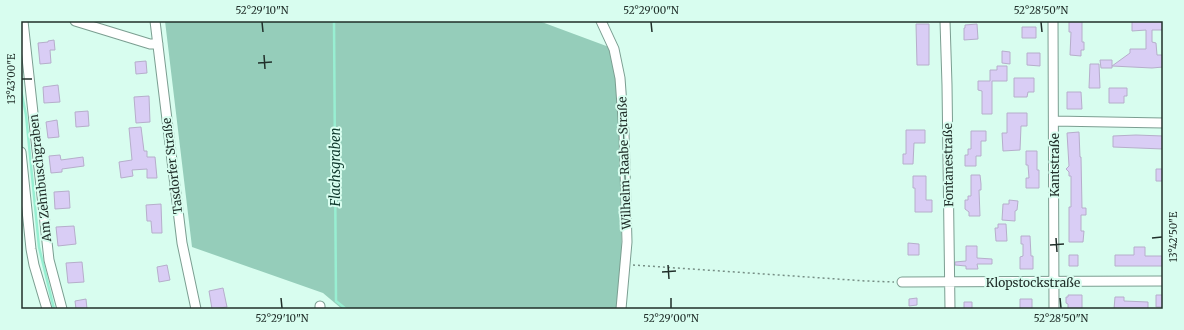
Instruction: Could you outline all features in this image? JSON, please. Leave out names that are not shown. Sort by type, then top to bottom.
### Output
[{"type":"street","name":"Am Zehnbuschgraben","points":[[23,21],[49,260],[62,309]]},
{"type":"street","points":[[74,21],[144,43],[158,44]]},
{"type":"street","name":"Tasdorfer Straße","points":[[155,21],[182,243],[196,309]]},
{"type":"street","name":"Wilhelm-Raabe-Straße","points":[[601,21],[614,49],[620,78],[624,133],[627,242],[621,309]]},
{"type":"street","name":"Fontanestraße","points":[[945,21],[950,309]]},
{"type":"street","name":"Kantstraße","points":[[1053,21],[1054,309]]},
{"type":"street","points":[[1054,121],[1163,123]]},
{"type":"street","name":"Am Zehnbuschgraben","points":[[21,152],[31,249],[34,265],[47,309]]},
{"type":"street","name":"Klopstockstraße","points":[[902,282],[1163,281]]},
{"type":"path","points":[[625,264],[866,281],[902,282]]},
{"type":"green space","points":[[165,21],[539,21],[609,47],[618,78],[623,309],[342,309],[323,293],[192,247]]},
{"type":"building","points":[[1069,21],[1082,21],[1082,42],[1084,42],[1084,50],[1081,50],[1081,56],[1070,55],[1071,32],[1069,32]]},
{"type":"building","points":[[1132,21],[1163,21],[1163,30],[1152,30],[1152,42],[1156,43],[1157,55],[1163,55],[1163,67],[1152,68],[1112,66],[1130,53],[1130,49],[1146,49],[1146,30],[1132,31]]},
{"type":"building","points":[[916,24],[929,24],[929,65],[917,65]]},
{"type":"building","points":[[977,24],[978,39],[964,40],[965,25]]},
{"type":"building","points":[[1022,27],[1036,27],[1036,38],[1022,38]]},
{"type":"building","points":[[54,40],[55,50],[50,50],[51,63],[40,64],[38,43]]},
{"type":"building","points":[[1002,51],[1010,52],[1010,64],[1002,63]]},
{"type":"building","points":[[1027,53],[1040,53],[1040,66],[1027,65]]},
{"type":"building","points":[[1100,60],[1112,60],[1112,68],[1101,68]]},
{"type":"building","points":[[146,61],[147,73],[136,74],[135,62]]},
{"type":"building","points":[[1090,64],[1099,64],[1100,88],[1089,88]]},
{"type":"building","points":[[997,66],[1007,66],[1007,81],[992,81],[992,114],[982,114],[982,91],[978,90],[978,81],[990,81],[990,70],[997,70]]},
{"type":"building","points":[[1014,78],[1034,78],[1034,92],[1028,92],[1027,97],[1014,97]]},
{"type":"building","points":[[58,85],[60,102],[44,103],[43,87]]},
{"type":"building","points":[[1109,88],[1127,88],[1127,96],[1124,96],[1124,103],[1109,103]]},
{"type":"building","points":[[1067,92],[1081,92],[1082,109],[1067,109]]},
{"type":"building","points":[[149,96],[150,122],[136,123],[134,97]]},
{"type":"building","points":[[88,111],[89,126],[76,127],[75,112]]},
{"type":"building","points":[[1007,113],[1027,113],[1027,126],[1021,126],[1020,150],[1003,151],[1002,133],[1007,133]]},
{"type":"building","points":[[57,120],[59,137],[48,138],[46,122]]},
{"type":"building","points":[[141,127],[144,151],[147,151],[147,157],[155,157],[157,178],[147,178],[147,169],[132,170],[133,176],[121,178],[119,162],[132,160],[129,128]]},
{"type":"building","points":[[906,130],[925,130],[925,143],[914,143],[913,164],[903,164],[903,154],[906,154]]},
{"type":"building","points":[[971,131],[986,131],[986,141],[981,141],[981,156],[976,156],[976,166],[965,166],[965,155],[968,155],[968,149],[971,149]]},
{"type":"building","points":[[1079,132],[1082,208],[1086,208],[1086,215],[1081,215],[1081,231],[1084,231],[1083,242],[1069,242],[1071,176],[1069,176],[1069,172],[1066,169],[1069,166],[1067,133]]},
{"type":"building","points":[[1113,136],[1163,136],[1163,149],[1113,147]]},
{"type":"building","points":[[1026,151],[1037,151],[1039,188],[1026,188],[1026,178],[1029,178],[1028,165],[1026,165]]},
{"type":"building","points":[[60,155],[61,160],[83,157],[84,166],[62,169],[62,172],[51,173],[49,156]]},
{"type":"building","points":[[1156,169],[1163,169],[1163,181],[1156,181]]},
{"type":"building","points":[[971,175],[980,175],[980,216],[969,216],[969,212],[965,209],[965,200],[968,200],[968,196],[971,196]]},
{"type":"building","points":[[913,176],[926,176],[926,200],[932,200],[932,212],[915,212],[915,188],[913,188]]},
{"type":"building","points":[[69,191],[70,208],[55,209],[54,192]]},
{"type":"building","points":[[1009,200],[1018,201],[1017,210],[1015,211],[1015,221],[1002,220],[1003,204],[1009,204]]},
{"type":"building","points":[[161,204],[162,233],[152,233],[151,221],[147,221],[146,205]]},
{"type":"building","points":[[998,224],[1006,224],[1007,241],[996,241],[995,228],[998,228]]},
{"type":"building","points":[[74,226],[76,244],[58,246],[56,227]]},
{"type":"building","points":[[1021,236],[1030,236],[1033,269],[1020,269],[1020,257],[1023,256]]},
{"type":"building","points":[[908,243],[919,244],[919,255],[908,255]]},
{"type":"building","points":[[966,246],[977,246],[977,258],[992,259],[992,264],[977,264],[978,269],[966,269],[966,266],[955,265],[955,262],[966,261]]},
{"type":"building","points":[[1134,247],[1145,247],[1145,256],[1163,256],[1163,266],[1115,266],[1115,255],[1134,255]]},
{"type":"building","points":[[1069,255],[1078,255],[1078,266],[1069,266]]},
{"type":"building","points":[[82,262],[84,282],[68,283],[66,263]]},
{"type":"building","points":[[167,265],[170,280],[159,282],[157,267]]},
{"type":"building","points":[[223,288],[227,307],[212,309],[209,291]]},
{"type":"building","points":[[1068,295],[1082,295],[1082,309],[1068,309],[1066,297],[1068,297]]},
{"type":"building","points":[[1156,295],[1163,295],[1163,307],[1156,307]]},
{"type":"building","points":[[1115,297],[1124,297],[1124,301],[1148,302],[1148,309],[1114,309]]},
{"type":"building","points":[[917,298],[917,305],[909,306],[909,299]]},
{"type":"building","points":[[86,299],[87,309],[76,309],[75,301]]},
{"type":"building","points":[[1020,299],[1032,299],[1032,309],[1020,309]]},
{"type":"building","points":[[964,302],[972,302],[972,309],[964,309]]},
{"type":"waterway","name":"Flachsgraben","points":[[334,21],[336,301],[346,309]]},
{"type":"waterway","points":[[21,90],[26,115],[39,247],[54,309]]}]
